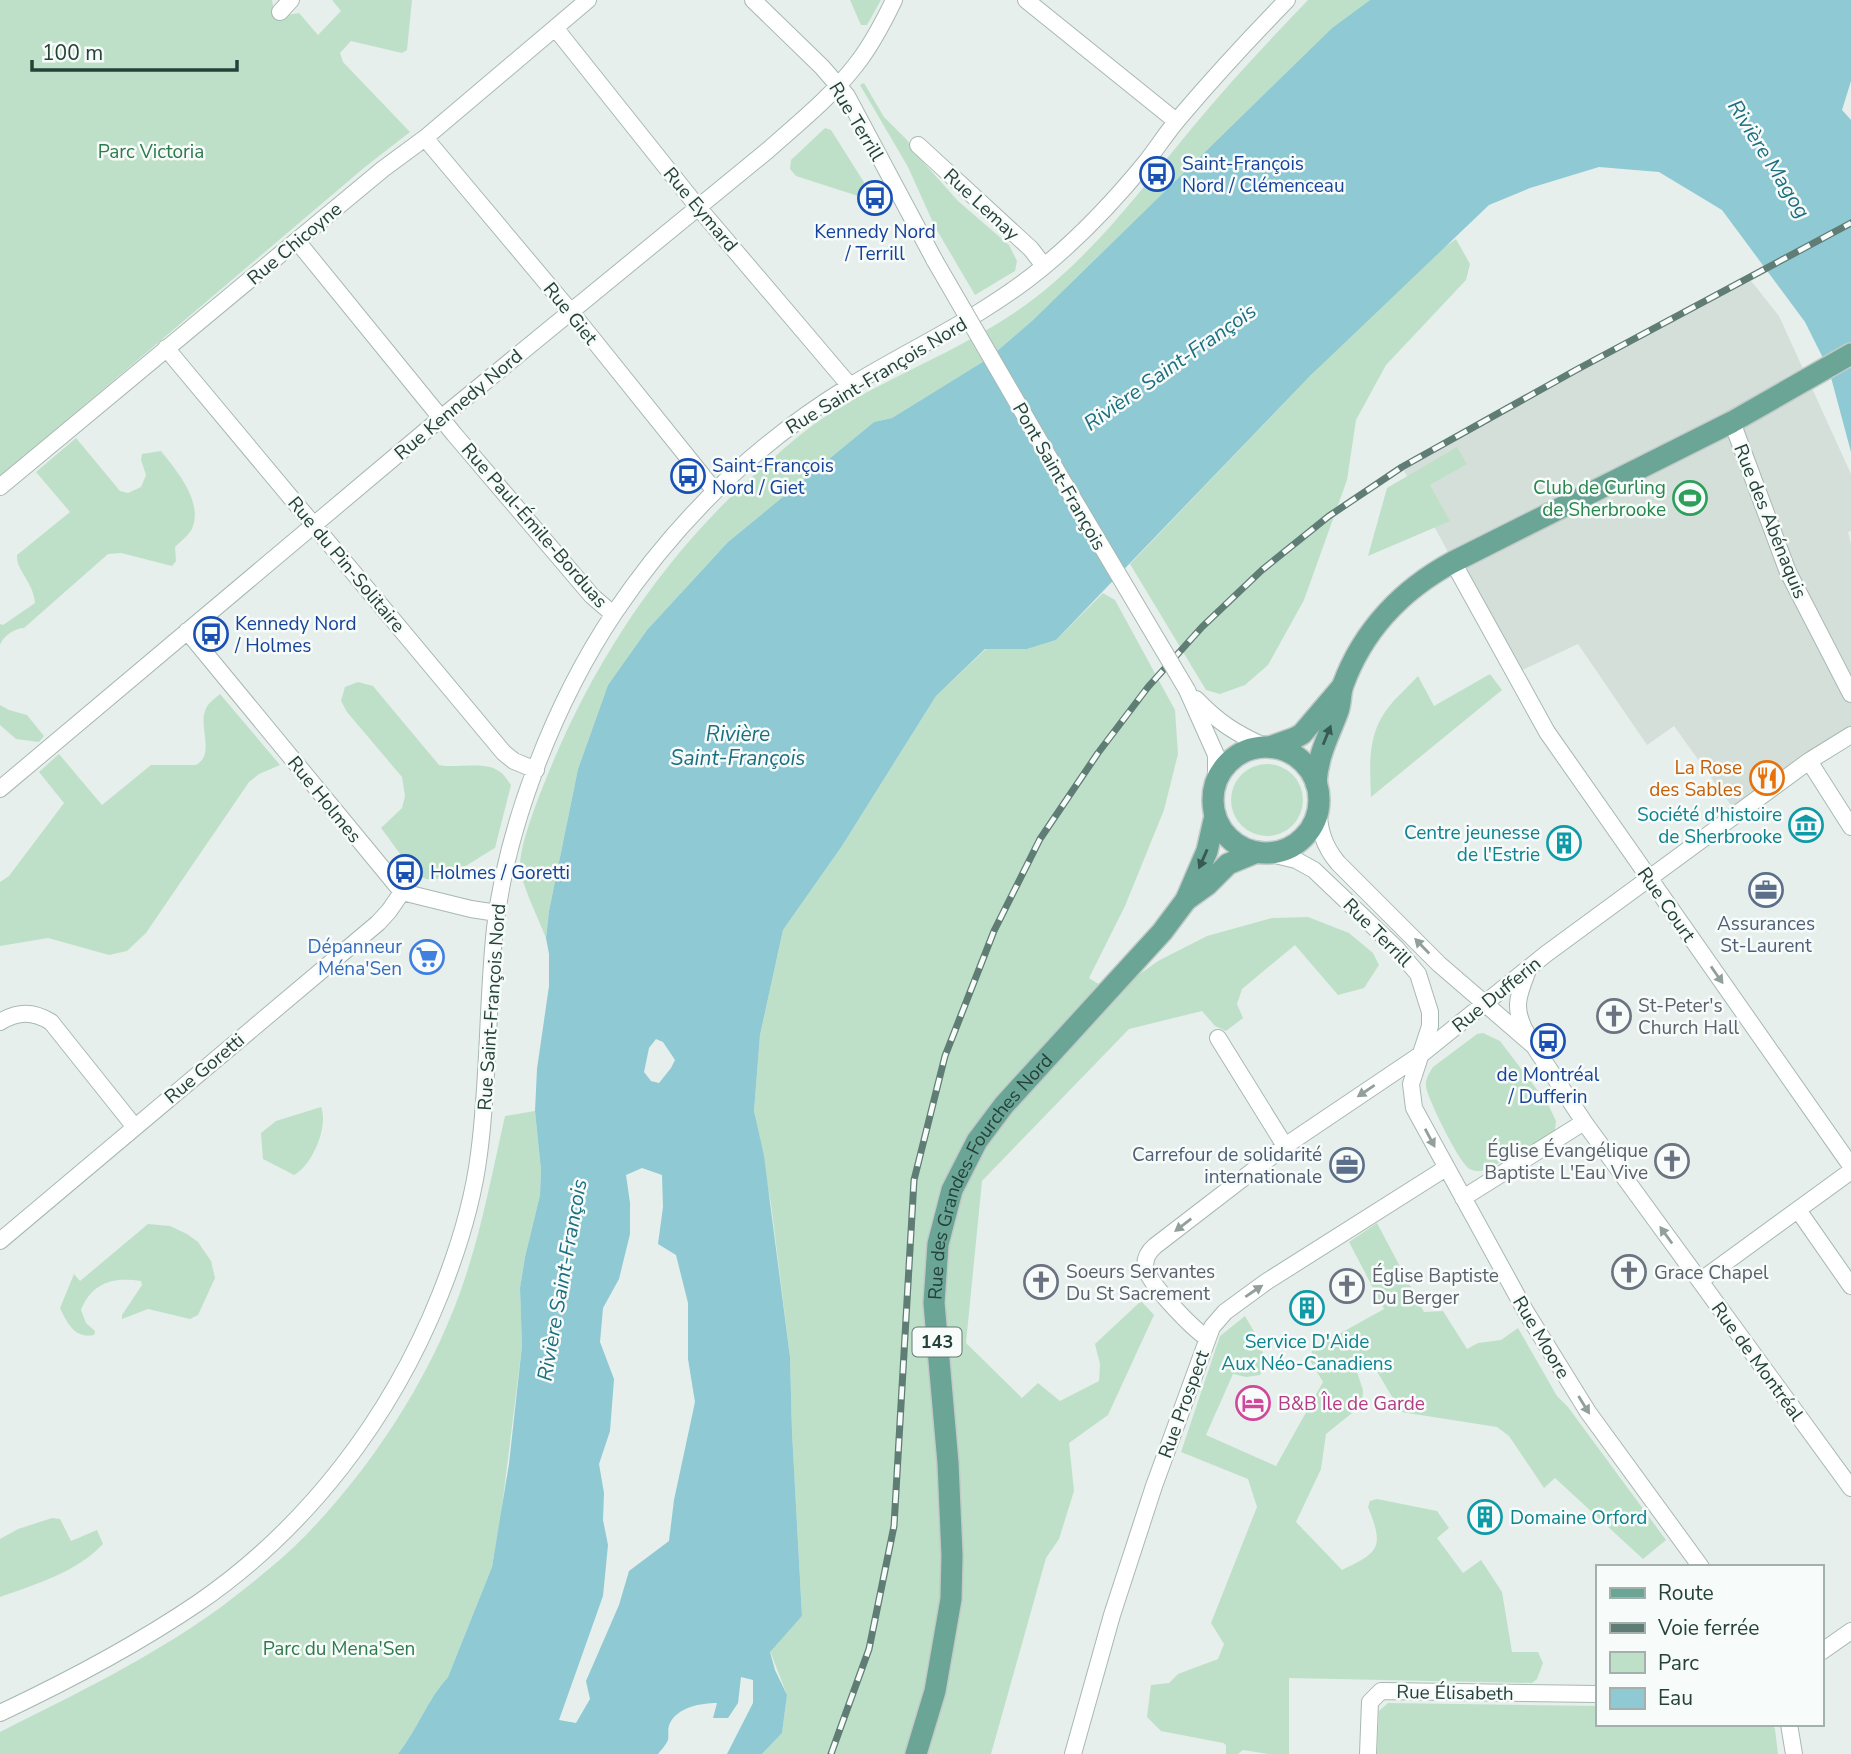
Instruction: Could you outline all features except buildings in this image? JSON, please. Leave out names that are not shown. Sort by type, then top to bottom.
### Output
[{"type":"main road","name":"143","points":[[1262,852],[1291,846],[1302,839],[1316,817],[1319,755],[1338,710],[1342,687],[1364,643],[1391,607],[1423,580],[1453,562],[1732,422],[1851,354]]},
{"type":"main road","name":"143","points":[[1215,816],[1213,792],[1222,770],[1240,753],[1267,747],[1302,734],[1342,687]]},
{"type":"main road","points":[[1267,747],[1285,750],[1299,758],[1309,769],[1317,794]]},
{"type":"main road","points":[[1215,816],[1220,826],[1236,843],[1262,852]]},
{"type":"main road","name":"Rue des Grandes-Fourches Nord","points":[[916,1754],[935,1691],[951,1599],[953,1555],[948,1463],[934,1304],[938,1244],[952,1190],[977,1141],[1004,1105],[1162,932],[1185,901],[1206,851],[1215,816]]},
{"type":"main road","name":"Rue des Grandes-Fourches Nord","points":[[1185,901],[1228,864],[1262,852]]},
{"type":"street","points":[[279,12],[291,0]]},
{"type":"street","name":"Rue Chicoyne","points":[[0,487],[425,138],[588,0]]},
{"type":"street","name":"Rue Terrill","points":[[752,0],[822,67],[854,108],[935,261]]},
{"type":"street","name":"Rue Kennedy Nord","points":[[0,789],[441,418],[767,151],[838,86],[871,43],[894,0]]},
{"type":"street","points":[[1026,0],[1176,121]]},
{"type":"street","name":"Rue Saint-François Nord","points":[[0,1713],[138,1641],[193,1606],[234,1575],[294,1521],[344,1465],[405,1372],[450,1268],[472,1194],[482,1133],[490,977],[497,913],[513,837],[536,770],[572,687],[613,614],[659,552],[714,490],[778,435],[850,386],[994,303],[1044,266],[1100,213],[1145,163],[1176,121],[1287,0]]},
{"type":"street","name":"Rue Eymard","points":[[556,29],[697,206],[850,386]]},
{"type":"street","name":"Rue Giet","points":[[425,138],[571,312],[714,490]]},
{"type":"street","name":"Rue Lemay","points":[[918,145],[1031,249],[1044,266]]},
{"type":"street","name":"Rue Paul-Émile-Borduas","points":[[297,241],[441,418],[592,596],[613,614]]},
{"type":"street","name":"Pont Saint-François","points":[[935,261],[1187,690]]},
{"type":"street","name":"Rue du Pin-Solitaire","points":[[166,348],[504,752],[513,761],[536,770]]},
{"type":"street","name":"Rue des Abénaquis","points":[[1732,422],[1788,572],[1851,694]]},
{"type":"street","name":"Rue Court","points":[[1453,562],[1547,732],[1851,1169]]},
{"type":"street","name":"Rue Holmes","points":[[187,631],[402,892]]},
{"type":"street","points":[[1187,690],[1223,726],[1267,747]]},
{"type":"street","points":[[1187,690],[1216,755],[1216,781]]},
{"type":"street","name":"Rue Dufferin","points":[[1207,1338],[1191,1327],[1148,1275],[1146,1259],[1155,1246],[1285,1146],[1423,1053],[1529,967],[1809,761],[1851,735]]},
{"type":"street","points":[[1809,761],[1851,827]]},
{"type":"street","name":"Rue Terrill","points":[[1317,794],[1321,833],[1338,863],[1439,964],[1485,1004]]},
{"type":"street","name":"Rue Terrill","points":[[1262,852],[1296,860],[1314,870],[1396,948],[1418,974],[1430,1012],[1430,1026],[1423,1053]]},
{"type":"street","points":[[402,892],[497,913]]},
{"type":"street","name":"Rue Goretti","points":[[0,1241],[378,923],[402,892]]},
{"type":"street","points":[[1529,967],[1517,1003],[1518,1019],[1534,1046]]},
{"type":"street","name":"Rue de Montréal","points":[[1485,1004],[1534,1046],[1584,1122],[1851,1488]]},
{"type":"street","points":[[0,1023],[18,1013],[31,1013],[51,1023],[134,1126]]},
{"type":"street","points":[[1218,1038],[1285,1146]]},
{"type":"street","name":"Rue Moore","points":[[1423,1053],[1414,1070],[1410,1096],[1446,1168],[1526,1312],[1588,1412],[1700,1565]]},
{"type":"street","points":[[1463,1198],[1584,1122]]},
{"type":"street","name":"Rue Prospect","points":[[1073,1754],[1116,1602],[1154,1486],[1207,1338],[1218,1318],[1237,1302],[1446,1168]]},
{"type":"street","points":[[1700,1281],[1851,1169]]},
{"type":"street","points":[[1798,1210],[1851,1286]]},
{"type":"street","points":[[1823,1652],[1851,1631]]},
{"type":"street","name":"Rue Élisabeth","points":[[1368,1754],[1370,1702],[1381,1691],[1596,1694]]},
{"type":"street","points":[[1789,1726],[1794,1754]]},
{"type":"shaded area","points":[[1748,277],[1779,316],[1851,474],[1851,531],[1848,532],[1851,544],[1851,735],[1738,815],[1674,726],[1647,745],[1578,644],[1514,674],[1402,467]]},
{"type":"green space","name":"Parc Victoria","points":[[0,0],[272,0],[274,11],[288,15],[299,13],[318,35],[341,11],[332,0],[412,0],[407,50],[402,53],[351,41],[340,53],[343,62],[410,132],[365,167],[0,477]]},
{"type":"green space","points":[[850,0],[881,0],[867,25],[861,25]]},
{"type":"green space","points":[[1308,0],[1370,0],[1332,28],[1033,320],[989,358],[892,418],[874,422],[728,542],[647,630],[608,685],[578,769],[546,938],[526,890],[520,866],[531,820],[567,730],[588,688],[612,647],[665,570],[728,499],[807,429],[877,387],[989,329],[1062,276],[1101,236],[1220,95]]},
{"type":"green space","points":[[864,83],[884,117],[958,201],[1009,245],[1017,261],[1015,271],[975,295],[935,227],[908,167],[860,85]]},
{"type":"green space","points":[[825,128],[831,130],[867,187],[864,193],[858,196],[796,176],[790,169],[791,160]]},
{"type":"green space","points":[[1456,239],[1470,264],[1466,280],[1386,365],[1356,420],[1347,480],[1304,600],[1268,665],[1245,685],[1220,694],[1206,690],[1130,564],[1311,375],[1435,254]]},
{"type":"green space","points":[[76,438],[120,491],[128,493],[141,487],[146,475],[141,460],[142,454],[161,451],[191,496],[195,516],[192,529],[175,547],[176,561],[172,566],[121,553],[108,554],[24,628],[7,636],[0,645],[0,624],[3,625],[35,603],[31,588],[17,561],[17,555],[70,512],[36,472]]},
{"type":"green space","points":[[1457,447],[1467,464],[1430,485],[1450,521],[1368,556],[1387,488]]},
{"type":"green space","points":[[1103,593],[1115,600],[1175,710],[1178,754],[1164,810],[1125,906],[1089,978],[1113,993],[1158,961],[1207,936],[1272,918],[1308,917],[1349,933],[1373,953],[1379,965],[1364,988],[1338,995],[1295,945],[1242,989],[1237,1004],[1243,1018],[1226,1031],[1215,1026],[1202,1011],[1129,1029],[982,1181],[966,1343],[1022,1398],[1038,1383],[1060,1401],[1099,1381],[1100,1364],[1095,1344],[1141,1301],[1154,1315],[1108,1415],[1069,1443],[1074,1491],[1059,1539],[1046,1558],[991,1754],[762,1754],[782,1733],[787,1695],[770,1651],[802,1616],[790,1357],[771,1204],[754,1111],[760,1035],[783,930],[842,846],[936,696],[986,649],[1027,649],[1056,640]]},
{"type":"green space","points":[[1490,674],[1502,690],[1371,797],[1371,753],[1375,732],[1385,712],[1418,676],[1434,706]]},
{"type":"green space","points":[[358,682],[373,686],[439,765],[487,766],[504,776],[511,785],[495,848],[458,871],[436,879],[420,876],[405,860],[381,828],[402,808],[405,796],[402,777],[347,712],[341,701],[345,687]]},
{"type":"green space","points":[[220,694],[280,765],[259,774],[249,782],[146,933],[127,951],[109,955],[48,938],[0,946],[0,882],[9,876],[64,803],[39,772],[59,754],[102,805],[151,765],[196,765],[205,755],[205,711]]},
{"type":"green space","points":[[0,705],[27,715],[44,736],[39,742],[16,739],[0,725]]},
{"type":"green space","points":[[1274,764],[1293,774],[1301,786],[1301,814],[1293,826],[1281,834],[1260,836],[1241,826],[1233,814],[1231,793],[1241,774],[1253,766]]},
{"type":"green space","points":[[1483,1033],[1500,1041],[1548,1104],[1556,1121],[1552,1134],[1486,1170],[1474,1171],[1465,1165],[1452,1144],[1428,1094],[1426,1084],[1433,1067],[1477,1034]]},
{"type":"green space","points":[[321,1107],[321,1134],[313,1155],[301,1170],[294,1175],[263,1159],[261,1133],[276,1121]]},
{"type":"green space","name":"Parc du Mena'Sen","points":[[535,1111],[541,1170],[540,1195],[520,1288],[522,1346],[492,1567],[448,1677],[398,1754],[0,1754],[0,1732],[111,1675],[217,1610],[274,1565],[306,1535],[356,1478],[401,1414],[438,1345],[453,1310],[472,1255],[505,1116]]},
{"type":"green space","points":[[1377,1223],[1424,1312],[1443,1311],[1467,1349],[1478,1343],[1501,1340],[1518,1328],[1557,1396],[1568,1407],[1666,1540],[1643,1559],[1555,1478],[1544,1488],[1509,1436],[1497,1427],[1401,1412],[1372,1363],[1357,1372],[1363,1390],[1362,1405],[1326,1434],[1321,1469],[1296,1522],[1342,1570],[1364,1558],[1375,1547],[1377,1540],[1368,1507],[1370,1501],[1377,1499],[1437,1511],[1449,1528],[1437,1538],[1463,1573],[1481,1560],[1502,1592],[1512,1652],[1538,1652],[1543,1663],[1537,1679],[1532,1683],[1289,1678],[1289,1754],[1243,1750],[1238,1754],[1226,1754],[1226,1745],[1223,1743],[1161,1731],[1147,1717],[1151,1685],[1169,1683],[1178,1674],[1218,1659],[1224,1644],[1211,1623],[1257,1507],[1248,1479],[1181,1452],[1220,1336],[1245,1316],[1263,1352],[1263,1367],[1260,1375],[1246,1377],[1233,1374],[1206,1435],[1276,1466],[1323,1382],[1311,1362],[1312,1349],[1384,1309],[1349,1242]]},
{"type":"green space","points":[[148,1224],[170,1226],[187,1234],[198,1242],[211,1261],[215,1278],[198,1315],[190,1319],[148,1309],[122,1319],[142,1285],[141,1281],[113,1281],[91,1293],[81,1310],[86,1323],[95,1331],[94,1335],[87,1336],[77,1332],[60,1308],[74,1274],[80,1281]]},
{"type":"green space","points":[[52,1518],[60,1519],[71,1541],[97,1530],[103,1544],[68,1570],[0,1597],[0,1539],[18,1529]]},
{"type":"green space","points":[[1388,1703],[1596,1706],[1596,1726],[1773,1726],[1778,1754],[1377,1754],[1379,1711]]},
{"type":"water","name":"Rivière Saint-François","points":[[1370,0],[1851,0],[1851,81],[1842,110],[1851,120],[1851,452],[1829,370],[1805,322],[1722,210],[1659,172],[1599,167],[1530,188],[1489,205],[1311,375],[1056,640],[1027,649],[985,649],[936,696],[842,846],[783,930],[760,1035],[754,1111],[764,1156],[790,1357],[802,1616],[770,1652],[787,1695],[782,1733],[762,1754],[727,1754],[753,1703],[753,1680],[741,1677],[738,1703],[728,1718],[713,1718],[717,1703],[697,1705],[678,1713],[670,1723],[668,1740],[658,1754],[398,1754],[448,1677],[492,1567],[509,1464],[522,1346],[520,1288],[540,1195],[541,1170],[535,1111],[537,1069],[549,986],[546,938],[549,911],[578,769],[608,685],[647,630],[728,542],[874,422],[892,418],[989,358],[1033,320],[1332,28]],"holes":[[[656,1039],[663,1042],[675,1060],[659,1083],[651,1081],[644,1072],[649,1048]],[[642,1168],[662,1175],[663,1207],[658,1244],[676,1255],[688,1303],[688,1359],[695,1402],[674,1500],[669,1541],[629,1571],[619,1605],[586,1681],[590,1699],[576,1723],[559,1720],[603,1596],[608,1545],[603,1520],[604,1493],[599,1464],[610,1431],[614,1379],[600,1342],[603,1308],[619,1279],[630,1234],[626,1175]]]},
{"type":"railway","points":[[831,1754],[869,1649],[894,1526],[914,1180],[945,1056],[994,931],[1040,839],[1098,753],[1148,687],[1202,627],[1262,570],[1329,516],[1402,467],[1576,370],[1851,223]]},
{"type":"place","name":"Saint-François Nord / Clémenceau","points":[[1157,174]]},
{"type":"place","name":"Kennedy Nord / Terrill","points":[[875,198]]},
{"type":"place","name":"Saint-François Nord / Giet","points":[[688,476]]},
{"type":"place","name":"Club de Curling de Sherbrooke","points":[[1690,498]]},
{"type":"place","name":"Kennedy Nord / Holmes","points":[[211,634]]},
{"type":"place","name":"La Rose des Sables","points":[[1767,778]]},
{"type":"place","name":"Société d'histoire de Sherbrooke","points":[[1806,825]]},
{"type":"place","name":"Centre jeunesse de l'Estrie","points":[[1564,843]]},
{"type":"place","name":"Holmes / Goretti","points":[[405,872]]},
{"type":"place","name":"Assurances St-Laurent","points":[[1766,890]]},
{"type":"place","name":"Dépanneur Ména'Sen","points":[[427,957]]},
{"type":"place","name":"St-Peter's Church Hall","points":[[1614,1016]]},
{"type":"place","name":"de Montréal / Dufferin","points":[[1548,1041]]},
{"type":"place","name":"Église Évangélique Baptiste L'Eau Vive","points":[[1672,1161]]},
{"type":"place","name":"Carrefour de solidarité internationale","points":[[1347,1165]]},
{"type":"place","name":"Grace Chapel","points":[[1629,1272]]},
{"type":"place","name":"Soeurs Servantes Du St Sacrement","points":[[1041,1282]]},
{"type":"place","name":"Église Baptiste Du Berger","points":[[1347,1286]]},
{"type":"place","name":"Service D'Aide Aux Néo-Canadiens","points":[[1307,1308]]},
{"type":"place","name":"B&B Île de Garde","points":[[1253,1403]]},
{"type":"place","name":"Domaine Orford","points":[[1485,1517]]},
{"type":"water label","name":"Rivière Magog","points":[[1769,159]]}]
